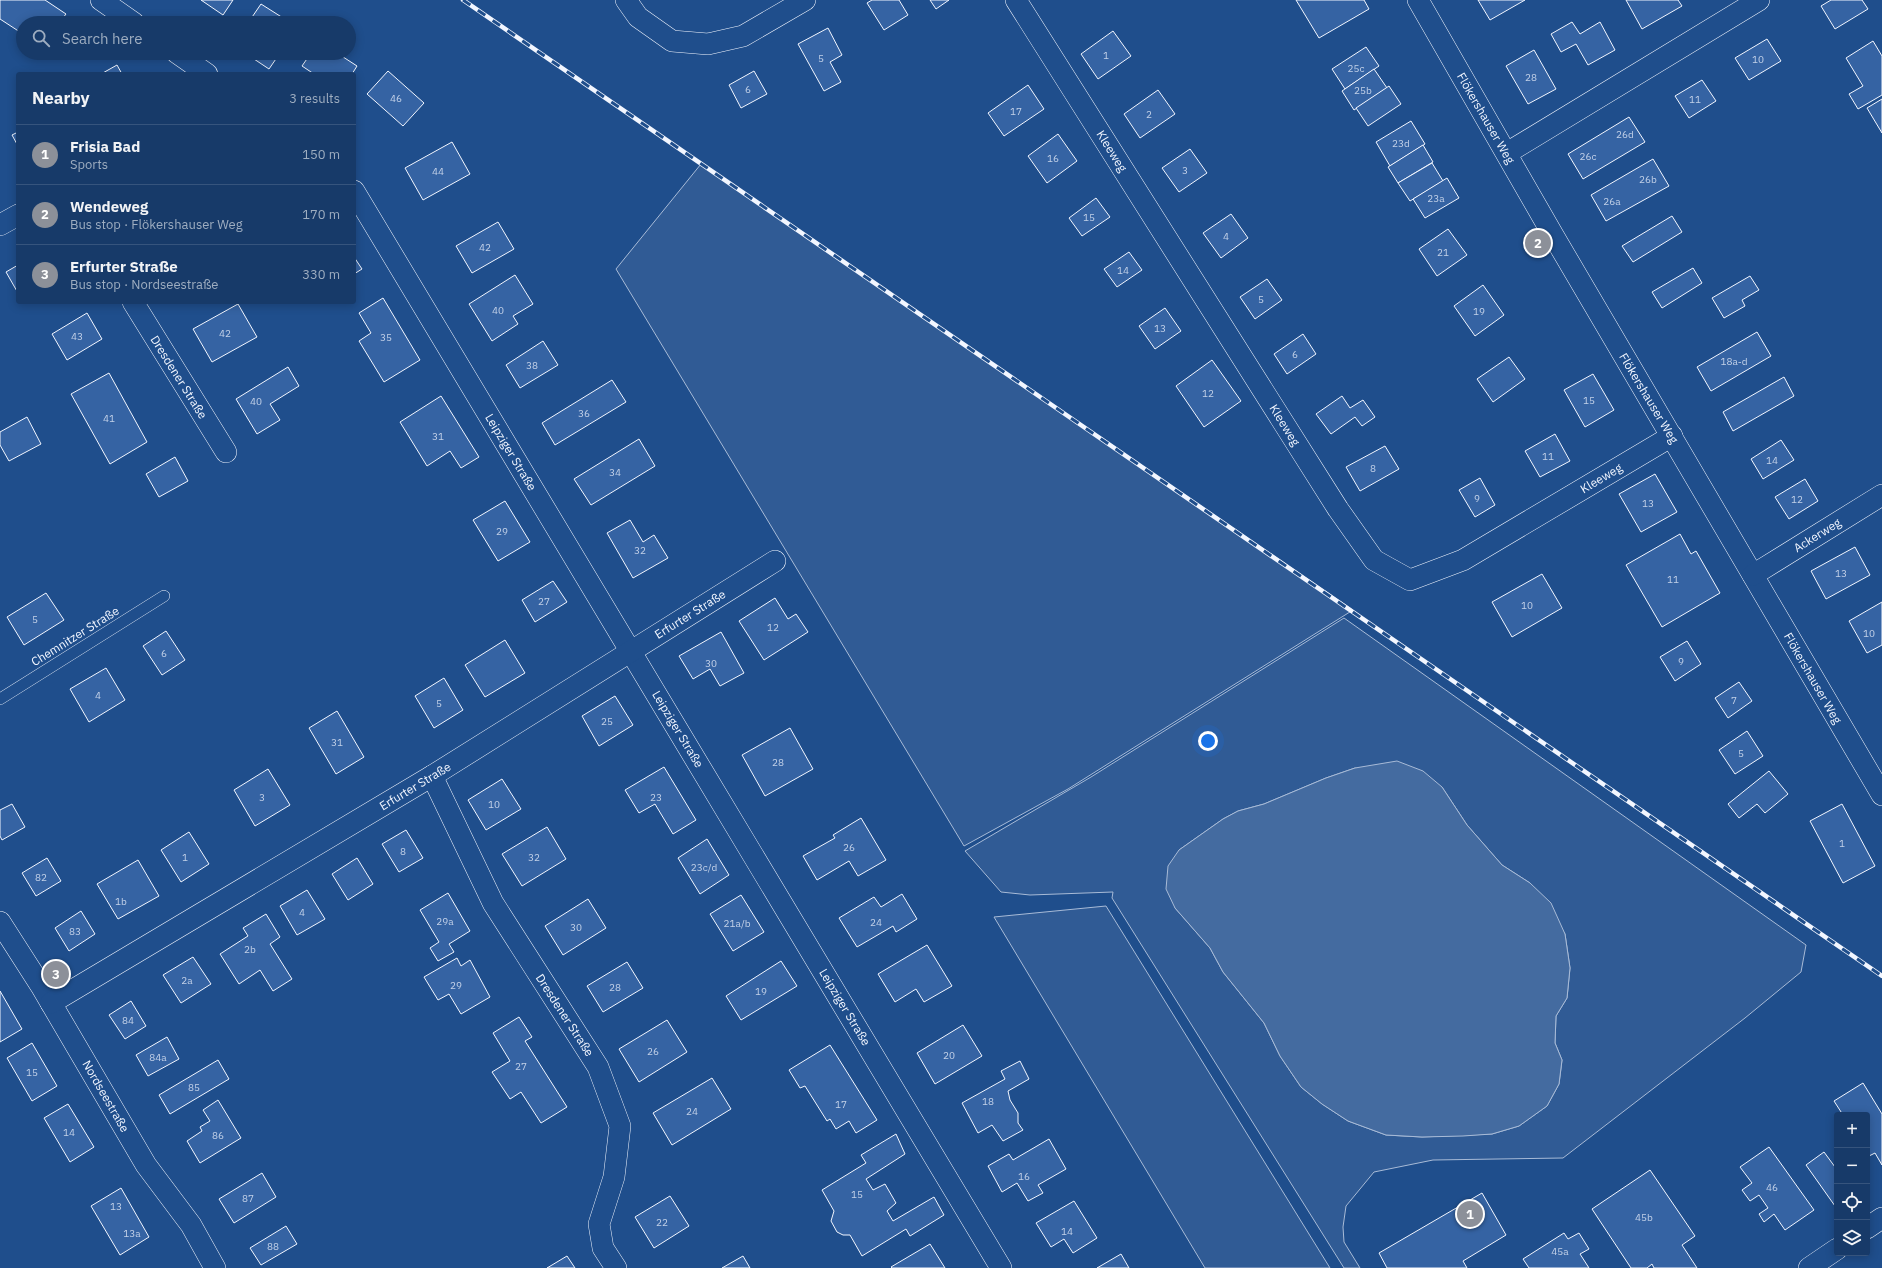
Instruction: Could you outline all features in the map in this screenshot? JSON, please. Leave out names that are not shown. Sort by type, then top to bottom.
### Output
[{"type":"street","points":[[101,0],[124,16]]},
{"type":"street","points":[[626,0],[638,17],[672,41],[708,44],[743,36],[805,0]]},
{"type":"street","name":"Kleeweg","points":[[1016,0],[1338,509],[1374,560],[1410,580],[1463,560],[1672,436]]},
{"type":"street","name":"Flökershauser Weg","points":[[1418,0],[1553,235],[1882,795]]},
{"type":"street","points":[[1507,153],[1759,0]]},
{"type":"street","points":[[187,60],[204,72]]},
{"type":"street","name":"Leipziger Straße","points":[[356,194],[1001,1268]]},
{"type":"street","points":[[0,225],[16,215]]},
{"type":"street","name":"Dresdener Straße","points":[[134,304],[226,452]]},
{"type":"street","name":"Ackerweg","points":[[1753,575],[1882,495]]},
{"type":"street","name":"Erfurter Straße","points":[[51,1003],[432,776],[774,562]]},
{"type":"street","name":"Dresdener Straße","points":[[432,776],[493,903],[598,1066],[620,1126],[614,1177],[599,1224],[603,1248],[616,1268]]},
{"type":"street","name":"Nordseestraße","points":[[0,922],[51,1003],[146,1165],[191,1225],[215,1268]]},
{"type":"street","points":[[1870,1226],[1882,1218]]},
{"type":"street","points":[[1810,1268],[1834,1251]]},
{"type":"lane","name":"Chemnitzer Straße","points":[[0,699],[164,596]]},
{"type":"shaded area","points":[[701,164],[1353,610],[1068,789],[964,846],[616,269]]},
{"type":"shaded area","points":[[1344,618],[1806,945],[1801,972],[1745,1018],[1563,1158],[1433,1160],[1374,1172],[1346,1206],[1343,1227],[1344,1242],[1360,1268],[1344,1268],[1112,898],[1113,892],[1030,895],[1001,892],[965,851],[1091,777]],"holes":[[[1355,768],[1442,787],[1467,825],[1502,865],[1530,883],[1565,934],[1570,968],[1567,998],[1556,1016],[1555,1043],[1562,1060],[1559,1084],[1547,1106],[1519,1126],[1492,1134],[1422,1137],[1386,1135],[1348,1121],[1322,1104],[1301,1087],[1280,1056],[1264,1023],[1223,972],[1210,948],[1175,908],[1179,850],[1223,819],[1238,811],[1264,804],[1326,778]]]},
{"type":"shaded area","points":[[1397,761],[1423,771],[1442,787],[1467,825],[1502,865],[1530,883],[1551,903],[1565,934],[1570,968],[1567,998],[1556,1016],[1555,1043],[1562,1060],[1559,1084],[1547,1106],[1519,1126],[1492,1134],[1422,1137],[1386,1135],[1348,1121],[1322,1104],[1301,1087],[1280,1056],[1264,1023],[1223,972],[1210,948],[1175,908],[1166,889],[1168,866],[1179,850],[1223,819],[1238,811],[1264,804],[1326,778],[1355,768]]},
{"type":"shaded area","points":[[1106,906],[1330,1268],[1205,1268],[994,917]]},
{"type":"building","points":[[0,0],[45,0],[66,14],[64,16],[16,16],[16,29],[0,19]]},
{"type":"building","points":[[201,0],[233,0],[223,15]]},
{"type":"building","points":[[872,0],[899,0],[908,15],[884,30],[867,3]]},
{"type":"building","points":[[930,0],[949,0],[936,9]]},
{"type":"building","points":[[1296,0],[1364,0],[1369,9],[1319,38]]},
{"type":"building","points":[[1478,0],[1525,0],[1490,20]]},
{"type":"building","points":[[1626,0],[1678,0],[1682,6],[1642,29]]},
{"type":"building","points":[[1831,0],[1862,0],[1868,9],[1835,29],[1821,6]]},
{"type":"building","points":[[261,4],[280,16],[253,16]]},
{"type":"building","points":[[1572,22],[1580,34],[1600,22],[1615,50],[1588,65],[1576,44],[1561,52],[1551,34]]},
{"type":"building","points":[[828,28],[842,55],[830,62],[841,82],[824,91],[798,44]]},
{"type":"building","points":[[1113,31],[1131,56],[1098,79],[1081,54]]},
{"type":"building","points":[[1767,39],[1781,61],[1749,80],[1735,58]]},
{"type":"building","points":[[1873,41],[1882,56],[1882,95],[1858,109],[1849,94],[1863,86],[1846,58]]},
{"type":"building","points":[[1366,47],[1379,66],[1345,89],[1332,69]]},
{"type":"building","points":[[1534,50],[1556,89],[1528,104],[1506,66]]},
{"type":"building","points":[[256,60],[275,60],[269,69]]},
{"type":"building","points":[[306,60],[348,60],[357,66],[353,72],[311,72],[302,66]]},
{"type":"building","points":[[117,65],[121,72],[105,72]]},
{"type":"building","points":[[1374,69],[1387,88],[1354,110],[1342,91]]},
{"type":"building","points":[[388,71],[424,103],[403,126],[367,94]]},
{"type":"building","points":[[754,71],[767,94],[741,108],[729,85]]},
{"type":"building","points":[[1702,80],[1716,101],[1689,118],[1675,96]]},
{"type":"building","points":[[1028,85],[1044,109],[1004,136],[988,113]]},
{"type":"building","points":[[1389,86],[1401,104],[1368,126],[1356,108]]},
{"type":"building","points":[[1158,90],[1175,114],[1140,138],[1124,114]]},
{"type":"building","points":[[1882,99],[1882,133],[1867,108]]},
{"type":"building","points":[[1629,117],[1645,142],[1583,179],[1568,154]]},
{"type":"building","points":[[1411,121],[1425,144],[1390,166],[1376,142]]},
{"type":"building","points":[[16,133],[16,142],[12,135]]},
{"type":"building","points":[[1058,134],[1077,161],[1047,183],[1028,156]]},
{"type":"building","points":[[452,142],[470,174],[423,200],[405,168]]},
{"type":"building","points":[[1423,145],[1433,162],[1398,183],[1388,167]]},
{"type":"building","points":[[1190,149],[1207,173],[1179,192],[1162,168]]},
{"type":"building","points":[[1653,159],[1669,186],[1606,221],[1591,195]]},
{"type":"building","points":[[1432,163],[1443,181],[1410,201],[1398,183]]},
{"type":"building","points":[[1447,178],[1459,198],[1425,218],[1413,199]]},
{"type":"building","points":[[1096,198],[1110,217],[1082,236],[1069,218]]},
{"type":"building","points":[[1231,214],[1248,238],[1221,258],[1203,233]]},
{"type":"building","points":[[1672,216],[1682,232],[1633,262],[1622,246]]},
{"type":"building","points":[[498,222],[514,249],[472,273],[456,246]]},
{"type":"building","points":[[1448,229],[1467,255],[1437,276],[1419,249]]},
{"type":"building","points":[[1129,252],[1142,270],[1117,287],[1104,269]]},
{"type":"building","points":[[356,260],[362,269],[356,273]]},
{"type":"building","points":[[16,266],[16,290],[6,272]]},
{"type":"building","points":[[1693,268],[1702,283],[1662,308],[1652,292]]},
{"type":"building","points":[[515,275],[533,304],[513,316],[518,324],[492,341],[469,304]]},
{"type":"building","points":[[1750,276],[1759,290],[1742,300],[1745,306],[1724,318],[1712,298]]},
{"type":"building","points":[[1267,279],[1282,300],[1255,319],[1240,297]]},
{"type":"building","points":[[1483,285],[1504,315],[1475,336],[1454,306]]},
{"type":"building","points":[[383,298],[420,360],[384,382],[359,341],[371,333],[359,313]]},
{"type":"building","points":[[238,304],[257,337],[212,362],[193,329]]},
{"type":"building","points":[[1165,308],[1181,331],[1155,349],[1139,326]]},
{"type":"building","points":[[87,313],[102,339],[67,360],[52,334]]},
{"type":"building","points":[[1757,332],[1771,356],[1711,391],[1697,367]]},
{"type":"building","points":[[1303,334],[1316,354],[1287,374],[1274,354]]},
{"type":"building","points":[[543,341],[558,365],[520,388],[506,365]]},
{"type":"building","points":[[1509,357],[1525,379],[1493,402],[1477,379]]},
{"type":"building","points":[[1212,360],[1241,401],[1204,427],[1176,386]]},
{"type":"building","points":[[288,367],[299,386],[270,404],[280,420],[257,434],[236,399]]},
{"type":"building","points":[[109,373],[147,442],[110,464],[71,394]]},
{"type":"building","points":[[1593,374],[1614,410],[1585,427],[1564,390]]},
{"type":"building","points":[[1784,377],[1794,396],[1733,431],[1723,412]]},
{"type":"building","points":[[612,380],[626,402],[555,445],[542,423]]},
{"type":"building","points":[[441,396],[479,457],[461,468],[450,451],[427,466],[400,422]]},
{"type":"building","points":[[1342,396],[1350,408],[1363,400],[1375,417],[1362,426],[1355,417],[1331,434],[1316,414]]},
{"type":"building","points":[[27,417],[41,444],[9,461],[0,445],[0,432]]},
{"type":"building","points":[[1555,434],[1570,461],[1540,477],[1525,451]]},
{"type":"building","points":[[639,439],[655,466],[591,505],[574,479]]},
{"type":"building","points":[[1781,440],[1794,460],[1763,479],[1751,459]]},
{"type":"building","points":[[1385,446],[1399,469],[1360,491],[1346,467]]},
{"type":"building","points":[[175,457],[188,481],[159,497],[146,474]]},
{"type":"building","points":[[1655,474],[1677,512],[1641,532],[1619,494]]},
{"type":"building","points":[[1480,478],[1495,505],[1475,517],[1459,490]]},
{"type":"building","points":[[1805,479],[1818,501],[1789,519],[1775,497]]},
{"type":"building","points":[[505,501],[530,542],[498,561],[473,520]]},
{"type":"building","points":[[630,520],[643,542],[654,535],[668,558],[633,578],[607,533]]},
{"type":"building","points":[[1680,534],[1691,554],[1696,551],[1720,593],[1662,627],[1626,565]]},
{"type":"building","points":[[1855,547],[1870,575],[1826,599],[1811,571]]},
{"type":"building","points":[[1542,574],[1562,608],[1512,637],[1492,602]]},
{"type":"building","points":[[553,581],[567,602],[535,622],[522,600]]},
{"type":"building","points":[[46,593],[64,620],[24,645],[7,617]]},
{"type":"building","points":[[775,598],[788,619],[796,614],[808,632],[764,660],[739,621]]},
{"type":"building","points":[[1882,602],[1882,645],[1867,653],[1849,621]]},
{"type":"building","points":[[166,631],[185,660],[162,675],[143,646]]},
{"type":"building","points":[[721,632],[744,673],[720,686],[710,669],[693,679],[679,656]]},
{"type":"building","points":[[505,640],[525,673],[485,697],[465,665]]},
{"type":"building","points":[[1687,641],[1701,664],[1675,681],[1660,657]]},
{"type":"building","points":[[106,668],[125,700],[89,722],[70,689]]},
{"type":"building","points":[[444,678],[463,710],[434,728],[415,696]]},
{"type":"building","points":[[1739,682],[1752,701],[1728,718],[1715,698]]},
{"type":"building","points":[[615,696],[633,725],[599,746],[582,716]]},
{"type":"building","points":[[337,711],[364,757],[336,774],[309,728]]},
{"type":"building","points":[[790,728],[813,769],[765,796],[742,755]]},
{"type":"building","points":[[1747,731],[1763,756],[1735,774],[1719,750]]},
{"type":"building","points":[[664,767],[696,820],[673,834],[655,804],[639,813],[625,790]]},
{"type":"building","points":[[268,769],[290,805],[255,826],[234,790]]},
{"type":"building","points":[[1769,771],[1788,794],[1765,813],[1757,804],[1739,818],[1728,804]]},
{"type":"building","points":[[502,779],[521,809],[486,830],[468,800]]},
{"type":"building","points":[[12,804],[25,827],[2,840],[0,836],[0,810]]},
{"type":"building","points":[[1842,804],[1875,866],[1843,883],[1810,821]]},
{"type":"building","points":[[861,818],[886,860],[858,876],[849,861],[817,880],[803,856],[835,838],[833,835]]},
{"type":"building","points":[[547,827],[566,859],[522,886],[502,854]]},
{"type":"building","points":[[406,830],[423,858],[399,872],[382,844]]},
{"type":"building","points":[[189,832],[209,864],[181,882],[161,850]]},
{"type":"building","points":[[707,839],[729,875],[700,894],[678,858]]},
{"type":"building","points":[[47,858],[61,881],[36,896],[22,873]]},
{"type":"building","points":[[357,858],[373,884],[348,900],[332,874]]},
{"type":"building","points":[[138,860],[159,896],[118,919],[97,884]]},
{"type":"building","points":[[307,890],[325,919],[297,935],[280,906]]},
{"type":"building","points":[[448,893],[470,931],[449,944],[454,952],[438,961],[430,948],[439,942],[420,910]]},
{"type":"building","points":[[902,894],[917,919],[896,932],[893,926],[857,947],[839,918],[874,897],[881,907]]},
{"type":"building","points":[[741,895],[764,932],[733,951],[710,914]]},
{"type":"building","points":[[588,899],[606,928],[563,955],[545,926]]},
{"type":"building","points":[[81,911],[95,934],[69,951],[55,928]]},
{"type":"building","points":[[266,914],[280,937],[270,944],[292,979],[273,991],[260,970],[239,984],[220,954],[248,936],[243,928]]},
{"type":"building","points":[[927,945],[952,986],[924,1002],[916,989],[895,1002],[878,974]]},
{"type":"building","points":[[193,957],[211,984],[181,1003],[163,975]]},
{"type":"building","points":[[457,958],[461,966],[470,960],[490,997],[461,1014],[449,994],[438,1000],[424,977]]},
{"type":"building","points":[[781,961],[797,986],[741,1020],[726,996]]},
{"type":"building","points":[[627,962],[643,988],[603,1012],[587,986]]},
{"type":"building","points":[[0,991],[22,1029],[0,1042]]},
{"type":"building","points":[[131,1001],[146,1026],[125,1039],[109,1015]]},
{"type":"building","points":[[519,1017],[532,1037],[525,1041],[567,1107],[541,1123],[521,1092],[510,1099],[492,1072],[510,1061],[493,1033]]},
{"type":"building","points":[[667,1020],[687,1052],[639,1082],[619,1049]]},
{"type":"building","points":[[963,1025],[982,1056],[935,1084],[917,1053]]},
{"type":"building","points":[[167,1037],[179,1059],[148,1076],[136,1055]]},
{"type":"building","points":[[32,1043],[57,1086],[32,1101],[7,1058]]},
{"type":"building","points":[[830,1045],[877,1120],[856,1133],[849,1121],[836,1129],[830,1119],[827,1121],[805,1086],[800,1088],[789,1070]]},
{"type":"building","points":[[218,1060],[229,1079],[170,1114],[159,1095]]},
{"type":"building","points":[[1020,1061],[1029,1079],[1008,1091],[1010,1100],[1018,1113],[1018,1123],[1023,1130],[1003,1141],[992,1125],[978,1133],[962,1103],[1005,1079],[1001,1071]]},
{"type":"building","points":[[712,1078],[731,1109],[672,1145],[653,1113]]},
{"type":"building","points":[[1863,1083],[1882,1114],[1882,1165],[1875,1153],[1870,1156],[1870,1112],[1841,1112],[1834,1101]]},
{"type":"building","points":[[218,1100],[241,1138],[200,1163],[187,1141],[202,1131],[200,1127],[210,1121],[203,1110]]},
{"type":"building","points":[[68,1104],[94,1147],[70,1162],[44,1118]]},
{"type":"building","points":[[896,1134],[905,1154],[866,1179],[873,1190],[885,1184],[896,1203],[887,1211],[893,1221],[934,1197],[944,1215],[910,1236],[906,1229],[862,1256],[850,1235],[843,1235],[837,1232],[831,1221],[834,1211],[822,1190],[866,1163],[861,1155]]},
{"type":"building","points":[[1049,1139],[1066,1169],[1038,1185],[1043,1193],[1028,1201],[1017,1183],[1002,1192],[988,1166],[1009,1154],[1013,1160]]},
{"type":"building","points":[[1769,1147],[1814,1210],[1785,1230],[1774,1214],[1764,1222],[1759,1214],[1768,1208],[1759,1195],[1750,1201],[1742,1190],[1752,1183],[1740,1167]]},
{"type":"building","points":[[1824,1152],[1834,1166],[1834,1205],[1806,1165]]},
{"type":"building","points":[[1650,1170],[1695,1236],[1682,1245],[1697,1268],[1654,1268],[1652,1264],[1647,1268],[1631,1268],[1592,1209]]},
{"type":"building","points":[[262,1173],[276,1197],[234,1223],[219,1199]]},
{"type":"building","points":[[121,1188],[149,1237],[120,1255],[91,1206]]},
{"type":"building","points":[[1482,1193],[1506,1235],[1463,1261],[1467,1268],[1387,1268],[1379,1253]]},
{"type":"building","points":[[670,1196],[689,1226],[654,1248],[635,1217]]},
{"type":"building","points":[[1074,1201],[1097,1238],[1073,1253],[1064,1239],[1051,1247],[1036,1223]]},
{"type":"building","points":[[286,1226],[297,1244],[261,1265],[250,1248]]},
{"type":"building","points":[[1564,1233],[1568,1239],[1579,1233],[1589,1249],[1580,1254],[1589,1268],[1529,1268],[1523,1259]]},
{"type":"building","points":[[930,1244],[945,1268],[891,1267]]},
{"type":"building","points":[[1121,1254],[1129,1268],[1097,1268]]},
{"type":"building","points":[[567,1256],[575,1268],[547,1268]]},
{"type":"building","points":[[743,1256],[750,1268],[722,1268]]},
{"type":"railway","points":[[463,0],[1882,976]]},
{"type":"place","name":"Wendeweg","points":[[1538,243]]},
{"type":"place","name":"Erfurter Straße","points":[[56,974]]},
{"type":"place","name":"Frisia Bad","points":[[1470,1214]]}]
